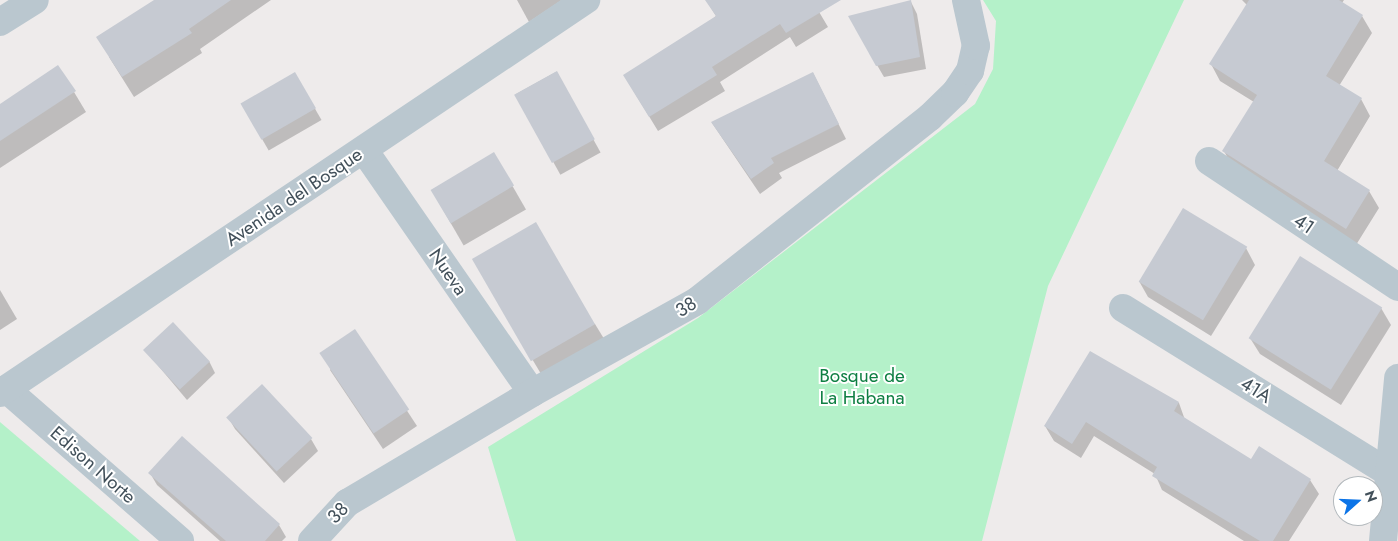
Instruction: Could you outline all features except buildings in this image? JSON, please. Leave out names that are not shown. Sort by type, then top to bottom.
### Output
[{"type":"street","points":[[0,22],[35,0]]},
{"type":"street","name":"Avenida del Bosque","points":[[3,391],[586,0]]},
{"type":"street","name":"38","points":[[312,541],[347,502],[532,393],[697,301],[930,117],[955,93],[970,71],[976,46],[966,0]]},
{"type":"street","name":"Nueva","points":[[364,150],[532,393]]},
{"type":"street","name":"41","points":[[1209,161],[1398,286]]},
{"type":"street","name":"41A","points":[[1123,308],[1388,472]]},
{"type":"street","points":[[1382,541],[1388,472],[1395,436],[1398,378]]},
{"type":"street","name":"Edison Norte","points":[[3,391],[180,541]]},
{"type":"green space","name":"Bosque de La Habana","points":[[983,0],[1184,0],[1048,286],[982,541],[516,541],[488,447],[698,318],[975,104],[993,69],[996,21]]},
{"type":"green space","points":[[0,422],[140,541],[0,541]]}]
